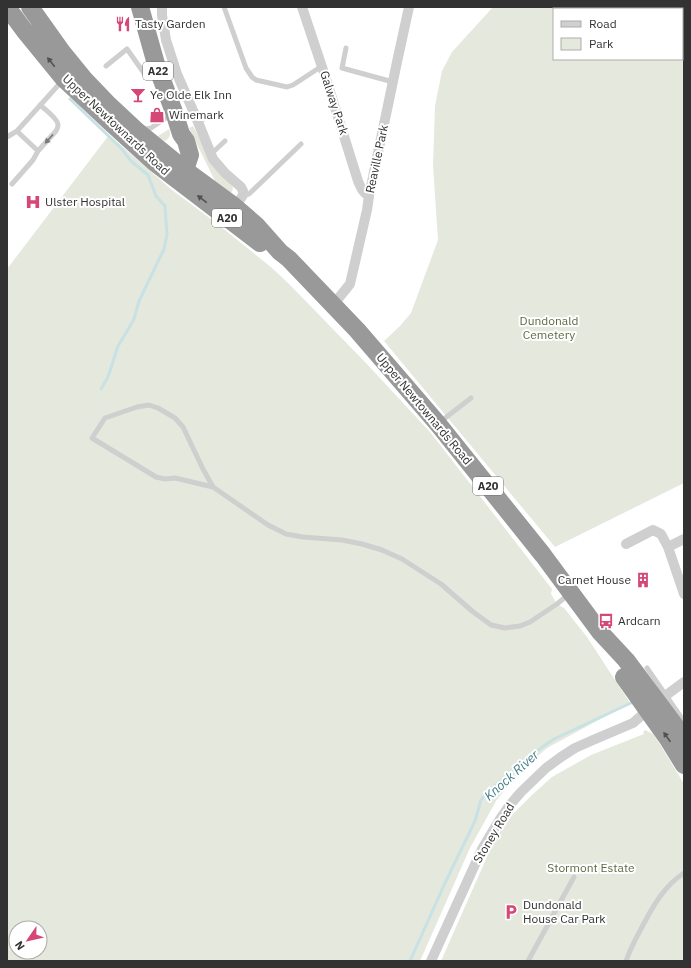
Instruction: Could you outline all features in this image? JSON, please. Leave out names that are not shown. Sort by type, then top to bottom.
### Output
[{"type":"highway","name":"Upper Newtownards Road","points":[[7,7],[24,30],[70,73],[146,155],[181,175],[239,200],[256,225],[280,252],[289,259],[374,349],[438,424],[532,541],[600,632],[626,660],[684,740]]},
{"type":"highway","name":"Upper Newtownards Road","points":[[30,7],[46,30],[70,73],[108,103],[137,131],[172,158],[181,175],[265,246],[280,252]]},
{"type":"highway","name":"A22","points":[[140,7],[159,73],[174,112],[180,133],[186,141],[190,155],[181,175]]},
{"type":"highway","name":"A22","points":[[180,133],[188,137],[196,155],[206,186]]},
{"type":"highway","points":[[157,147],[167,148],[172,146],[176,142],[180,133]]},
{"type":"highway","name":"Upper Newtownards Road","points":[[657,702],[668,739],[684,765]]},
{"type":"street","points":[[162,7],[166,40],[177,74],[213,159],[225,173],[241,187],[243,191],[239,200]]},
{"type":"street","name":"Galway Park","points":[[302,7],[358,181],[361,189],[369,196]]},
{"type":"street","name":"Reaville Park","points":[[333,305],[350,284],[367,210],[409,7]]},
{"type":"street","points":[[626,544],[653,530],[661,534],[668,547],[684,594]]},
{"type":"street","points":[[668,547],[684,539]]},
{"type":"street","name":"Stoney Road","points":[[431,961],[482,849],[500,819],[521,792],[546,768],[561,757],[587,742],[633,723],[657,702],[684,682]]},
{"type":"lane","points":[[224,7],[246,68],[256,80],[287,87],[293,85],[322,66]]},
{"type":"lane","points":[[346,48],[342,68],[393,82]]},
{"type":"lane","points":[[106,66],[127,49],[146,76],[159,73]]},
{"type":"lane","points":[[7,137],[17,131],[70,73]]},
{"type":"lane","points":[[12,184],[58,128],[57,121],[40,105]]},
{"type":"lane","points":[[137,131],[151,128],[174,112]]},
{"type":"lane","points":[[198,122],[209,116]]},
{"type":"lane","points":[[17,131],[38,151]]},
{"type":"lane","points":[[211,154],[226,141]]},
{"type":"lane","points":[[239,200],[249,194],[301,144]]},
{"type":"lane","points":[[438,424],[471,398]]},
{"type":"lane","points":[[214,487],[183,427],[175,418],[158,408],[149,405],[137,407],[105,418],[92,438],[156,477],[165,479],[175,478],[214,487],[268,525],[286,534],[303,538],[342,540],[362,544],[402,558],[440,584],[491,625],[505,628],[520,626],[530,622],[557,604],[571,592]]},
{"type":"lane","points":[[647,668],[657,702],[683,720]]},
{"type":"lane","points":[[626,961],[630,949],[658,898],[675,878],[684,873]]},
{"type":"lane","points":[[528,961],[574,877]]},
{"type":"green space","name":"Dundonald Cemetery","points":[[493,7],[684,7],[684,483],[555,547],[384,341],[411,313],[438,240],[433,166],[435,106],[442,71],[452,52]]},
{"type":"green space","points":[[193,126],[207,153],[232,185],[233,189],[231,193],[215,181],[189,128]]},
{"type":"green space","points":[[169,129],[170,136],[165,141],[158,136]]},
{"type":"green space","points":[[109,135],[172,190],[215,222],[272,268],[365,362],[430,432],[552,589],[551,594],[557,604],[564,608],[587,637],[630,703],[547,748],[517,774],[496,801],[470,848],[420,961],[7,961],[7,269]]},
{"type":"green space","name":"Stormont Estate","points":[[645,730],[653,734],[684,784],[684,961],[441,961],[490,850],[501,830],[514,813],[552,777],[591,755],[644,734],[643,732]]},
{"type":"waterway","points":[[70,99],[121,148],[131,161],[148,175],[156,196],[165,206],[167,234],[164,249],[139,301],[134,319],[118,346],[108,377],[101,389]]},
{"type":"waterway","name":"Knock River","points":[[410,961],[475,821],[481,800],[528,757],[554,739],[633,702]]},
{"type":"place","name":"Tasty Garden","points":[[123,24]]},
{"type":"place","name":"Ye Olde Elk Inn","points":[[138,95]]},
{"type":"place","name":"Winemark","points":[[157,115]]},
{"type":"place","name":"Ulster Hospital","points":[[33,202]]},
{"type":"place","name":"Carnet House","points":[[643,580]]},
{"type":"place","name":"Ardcarn","points":[[606,621]]},
{"type":"place","name":"Dundonald House Car Park","points":[[511,912]]}]
